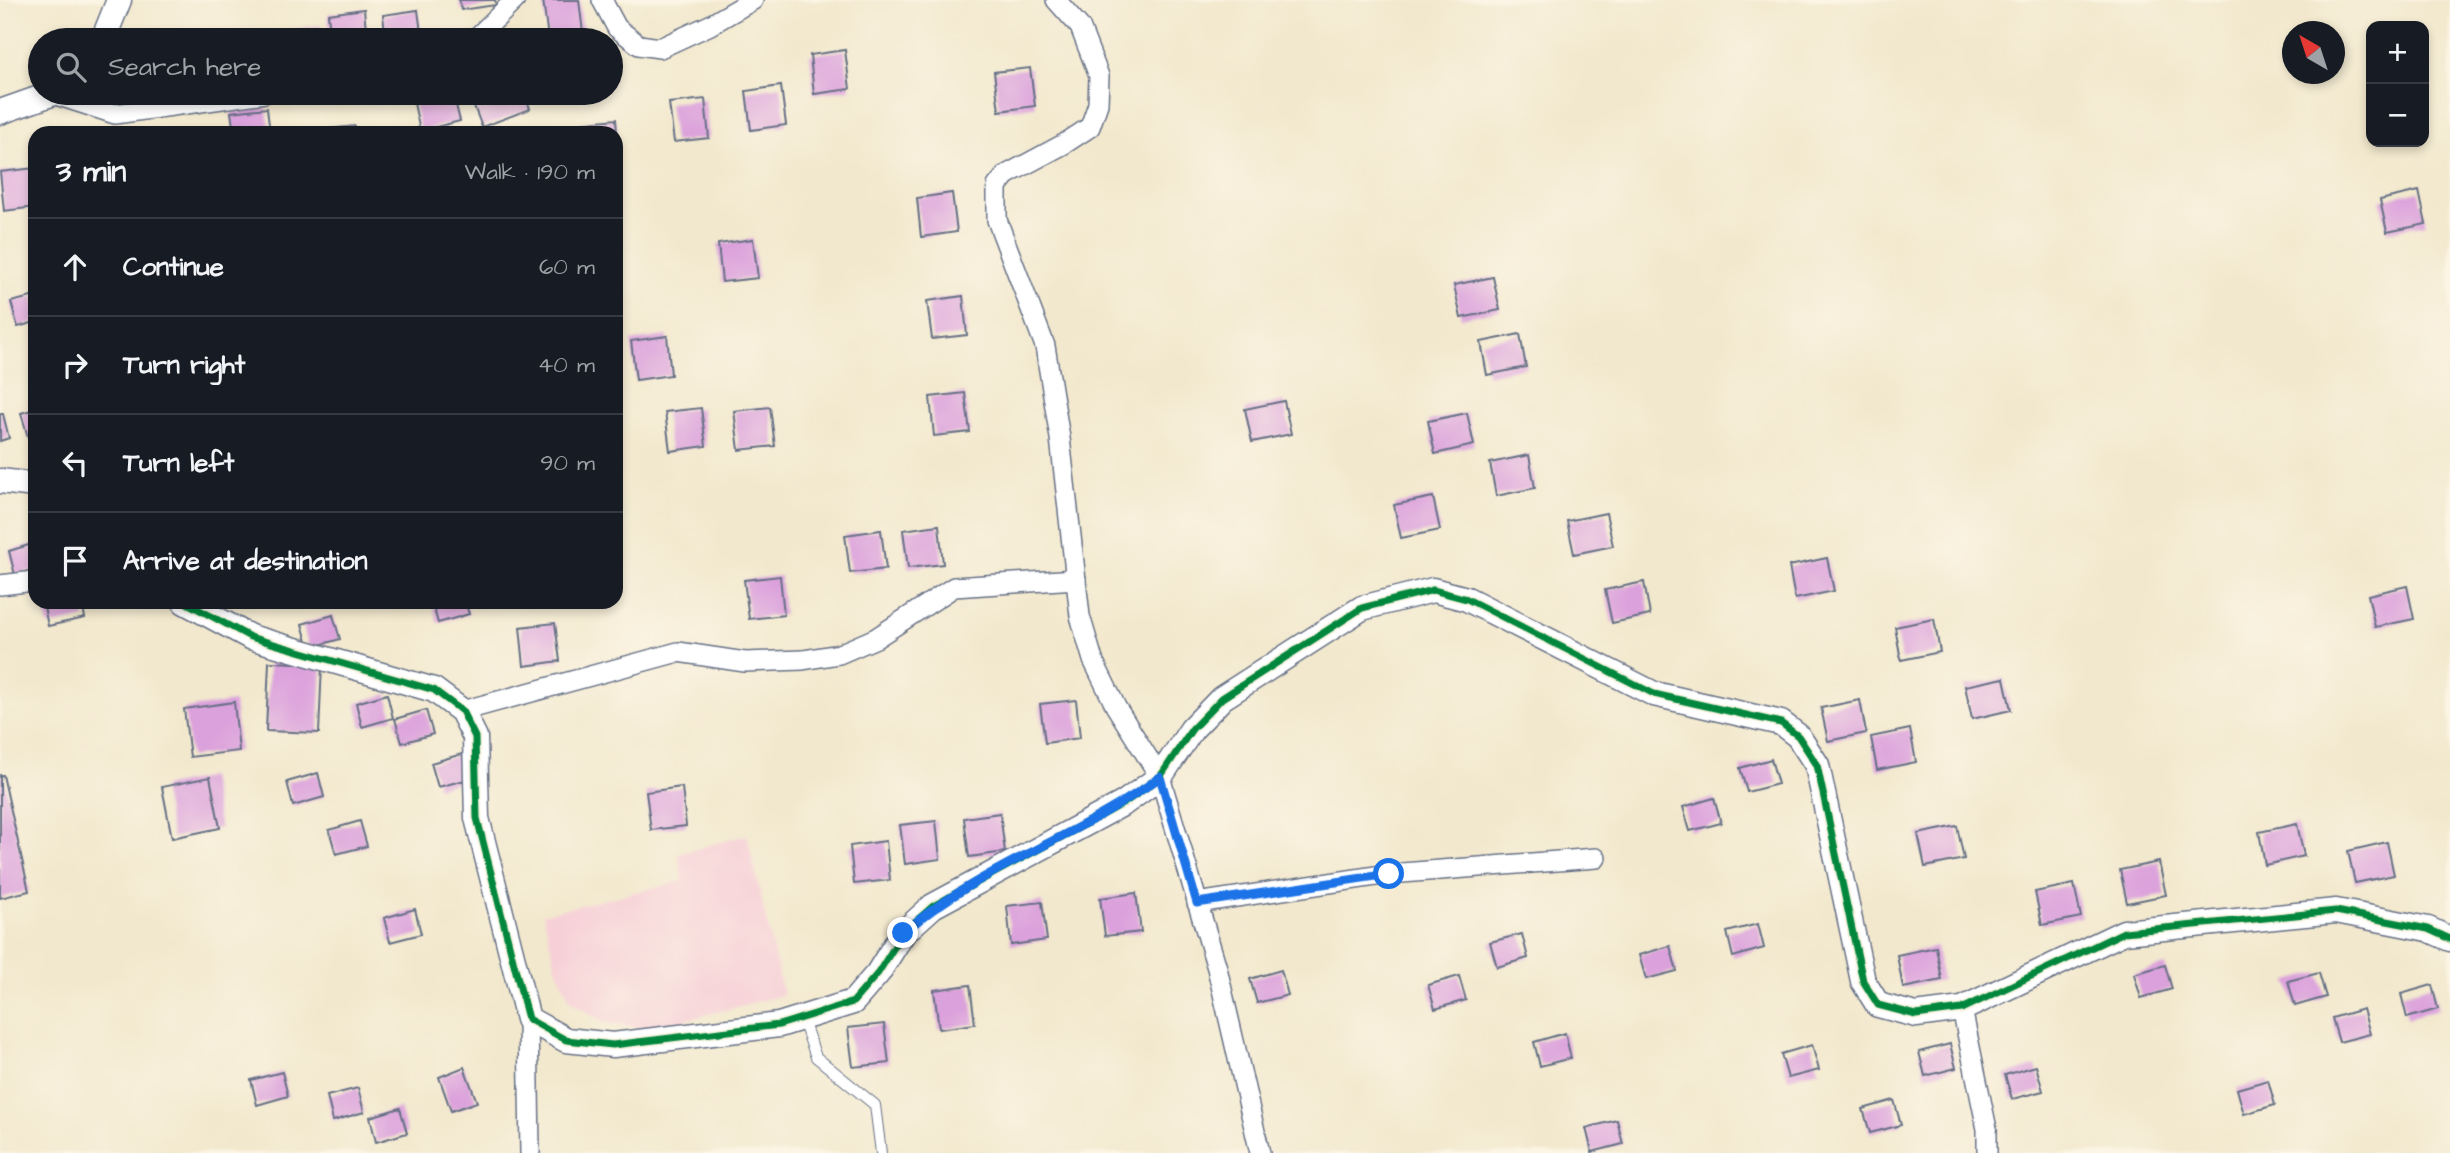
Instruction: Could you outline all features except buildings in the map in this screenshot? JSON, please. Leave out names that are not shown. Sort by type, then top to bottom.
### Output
[{"type":"street","points":[[108,28],[119,0]]},
{"type":"street","points":[[486,28],[515,0]]},
{"type":"street","points":[[602,0],[617,28]]},
{"type":"street","points":[[623,33],[639,45],[660,48],[710,25],[753,0]]},
{"type":"street","points":[[1056,0],[1080,27],[1099,76],[1098,104],[1090,127],[1064,144],[1006,174],[997,186],[997,220],[1045,346],[1060,438],[1080,616],[1093,660],[1116,707],[1160,777],[1217,968],[1260,1153]]},
{"type":"street","points":[[0,112],[28,102]]},
{"type":"street","points":[[87,105],[115,114],[179,105]]},
{"type":"street","points":[[0,481],[28,484]]},
{"type":"street","points":[[462,710],[678,652],[745,662],[803,660],[839,654],[876,638],[954,587],[1076,579]]},
{"type":"street","points":[[0,585],[28,582]]},
{"type":"street","points":[[528,1019],[566,1040],[613,1045],[779,1025],[853,1002],[878,973],[903,933],[933,906],[1124,803],[1160,777],[1192,729],[1222,698],[1362,608],[1433,590],[1467,599],[1654,694],[1782,723],[1798,736],[1817,765],[1863,981],[1878,1005],[1916,1015],[1962,1009],[2124,932],[2336,911],[2428,929],[2450,939]]},
{"type":"street","points":[[198,609],[250,637],[434,690],[462,710],[475,737],[477,818],[528,1019],[530,1153]]},
{"type":"street","points":[[1197,903],[1389,874],[1596,858]]},
{"type":"street","points":[[1962,1009],[1987,1129],[1987,1153]]},
{"type":"lane","points":[[802,1018],[816,1058],[875,1105],[881,1153]]},
{"type":"shaded area","points":[[747,835],[783,995],[650,1029],[603,1022],[570,1001],[556,967],[543,914],[683,881],[678,854]]},
{"type":"cycle path","points":[[198,609],[250,637],[434,690],[462,711],[475,737],[477,818],[528,1019],[566,1040],[613,1045],[779,1025],[853,1002],[878,973],[903,933],[933,906],[1124,803],[1160,777],[1192,729],[1222,698],[1362,608],[1433,590],[1467,599],[1654,694],[1781,723],[1798,736],[1817,765],[1863,981],[1878,1005],[1916,1015],[1962,1009],[2124,932],[2336,911],[2428,929],[2450,939]]},
{"type":"route","points":[[903,933],[933,906],[1124,803],[1160,777],[1197,903],[1389,874]]}]
